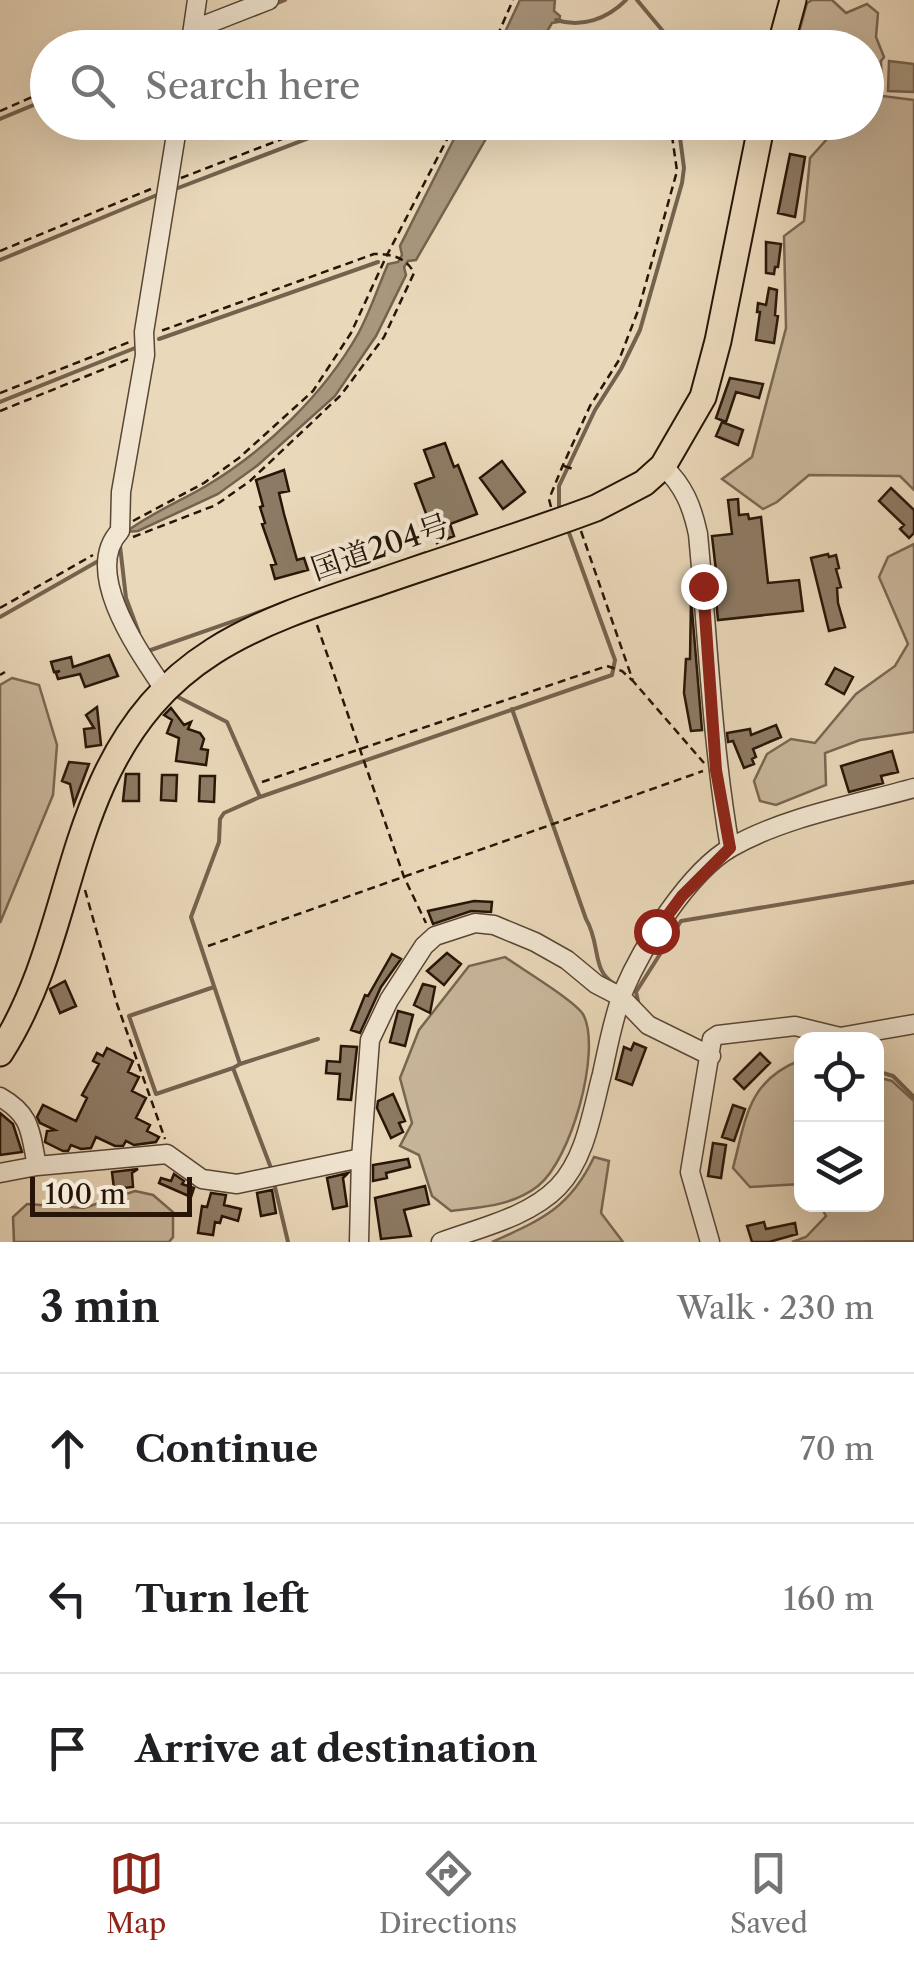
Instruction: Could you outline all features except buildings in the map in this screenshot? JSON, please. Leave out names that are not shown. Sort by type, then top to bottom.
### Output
[{"type":"highway","points":[[785,30],[793,0]]},
{"type":"highway","name":"国道204号","points":[[0,1053],[39,977],[112,762],[164,689],[222,644],[274,618],[566,519],[621,497],[663,466],[690,423],[712,370],[758,140]]},
{"type":"street","points":[[189,30],[197,0]]},
{"type":"street","points":[[198,30],[269,0]]},
{"type":"street","points":[[164,689],[124,628],[115,604],[120,492],[145,355],[136,341],[161,187],[173,140]]},
{"type":"street","points":[[663,466],[677,479],[691,502],[698,534],[716,770],[730,848]]},
{"type":"street","points":[[441,1242],[509,1217],[558,1187],[574,1164],[589,1125],[621,997],[656,931],[682,896],[730,848],[765,832],[914,788]]},
{"type":"street","points":[[359,1242],[370,1040],[388,1000],[435,936],[475,923],[494,925],[567,960],[596,984],[621,997],[648,1025],[711,1047]]},
{"type":"street","points":[[710,1242],[690,1172],[711,1047],[718,1035],[795,1026],[840,1036],[914,1024]]},
{"type":"street","points":[[0,1097],[20,1108],[28,1123],[37,1166]]},
{"type":"street","points":[[0,1173],[167,1154],[202,1179],[225,1184],[361,1158]]},
{"type":"path","points":[[500,30],[512,0]]},
{"type":"path","points":[[0,111],[30,98]]},
{"type":"path","points":[[0,251],[279,140]]},
{"type":"path","points":[[0,608],[117,538],[139,517],[204,483],[239,458],[313,391],[351,334],[447,140]]},
{"type":"path","points":[[633,681],[566,519],[549,499],[590,406],[619,360],[640,308],[677,172],[673,140]]},
{"type":"path","points":[[0,393],[374,254],[390,254],[410,265],[414,273],[384,337],[342,395],[250,481],[216,504],[142,537],[117,538]]},
{"type":"path","points":[[0,411],[134,357]]},
{"type":"path","points":[[563,465],[573,469]]},
{"type":"path","points":[[310,605],[404,877],[417,910],[435,936]]},
{"type":"path","points":[[208,946],[709,768],[633,681],[622,671],[607,666],[262,782]]},
{"type":"path","points":[[72,876],[83,886],[91,903],[112,988],[167,1154]]},
{"type":"shaded area","points":[[520,0],[555,0],[559,22],[552,23],[548,30],[506,30]]},
{"type":"shaded area","points":[[832,0],[846,13],[867,4],[878,13],[877,30],[800,30],[807,3]]},
{"type":"shaded area","points":[[889,61],[914,64],[914,92],[888,91]]},
{"type":"shaded area","points":[[884,96],[914,100],[914,490],[900,476],[809,475],[763,509],[722,479],[752,457],[786,328],[784,236],[804,221],[810,158],[826,140],[884,140]]},
{"type":"shaded area","points":[[453,140],[485,140],[416,260],[408,261],[404,267],[406,275],[376,336],[335,396],[258,465],[218,494],[138,531],[126,532],[228,472],[311,399],[358,334],[388,264],[398,262],[402,255],[400,246]]},
{"type":"shaded area","points":[[914,544],[914,732],[860,740],[825,753],[826,785],[776,805],[760,801],[754,781],[767,754],[791,739],[815,743],[856,694],[895,666],[908,644],[879,577],[888,557]]},
{"type":"shaded area","points":[[12,678],[39,685],[57,745],[53,795],[0,923],[0,685]]},
{"type":"shaded area","points":[[505,957],[561,995],[584,1016],[589,1055],[586,1079],[562,1154],[538,1186],[507,1202],[451,1211],[432,1196],[419,1155],[400,1146],[412,1123],[400,1078],[419,1030],[469,966]]},
{"type":"shaded area","points":[[794,1063],[794,1184],[750,1187],[733,1168],[746,1117],[760,1090]]},
{"type":"shaded area","points":[[884,1079],[892,1081],[914,1101],[914,1241],[792,1242],[806,1237],[826,1216],[824,1212],[884,1212]]},
{"type":"shaded area","points":[[594,1157],[609,1161],[601,1213],[623,1242],[492,1242],[525,1227],[564,1201]]},
{"type":"shaded area","points":[[135,1191],[153,1195],[173,1212],[173,1237],[169,1242],[14,1242],[13,1217],[27,1204],[84,1208]]},
{"type":"waterway","points":[[275,4],[285,0]]},
{"type":"waterway","points":[[556,20],[594,20],[626,0]]},
{"type":"waterway","points":[[637,0],[662,30]]},
{"type":"waterway","points":[[0,119],[30,106]]},
{"type":"waterway","points":[[178,188],[304,140]]},
{"type":"waterway","points":[[559,506],[559,486],[595,410],[640,330],[682,183],[680,140]]},
{"type":"waterway","points":[[0,260],[157,195]]},
{"type":"waterway","points":[[159,339],[378,262]]},
{"type":"waterway","points":[[0,402],[135,348]]},
{"type":"waterway","points":[[271,1168],[233,1068],[240,1064],[191,917],[219,842],[220,819],[224,813],[260,797],[612,675],[615,660],[568,530]]},
{"type":"waterway","points":[[120,546],[126,598],[139,633]]},
{"type":"waterway","points":[[407,560],[426,553]]},
{"type":"waterway","points":[[0,617],[100,560]]},
{"type":"waterway","points":[[148,651],[271,608]]},
{"type":"waterway","points":[[176,696],[227,722],[260,797]]},
{"type":"waterway","points":[[512,709],[591,928],[599,964],[607,979],[615,984]]},
{"type":"waterway","points":[[639,1006],[636,992],[681,921],[914,882]]},
{"type":"waterway","points":[[214,987],[129,1016],[156,1094],[233,1068]]},
{"type":"waterway","points":[[240,1064],[318,1039]]},
{"type":"waterway","points":[[884,1073],[893,1076],[914,1097]]},
{"type":"waterway","points":[[274,1183],[288,1242]]},
{"type":"route","points":[[656,931],[708,866],[730,848],[716,770],[703,586]]}]
